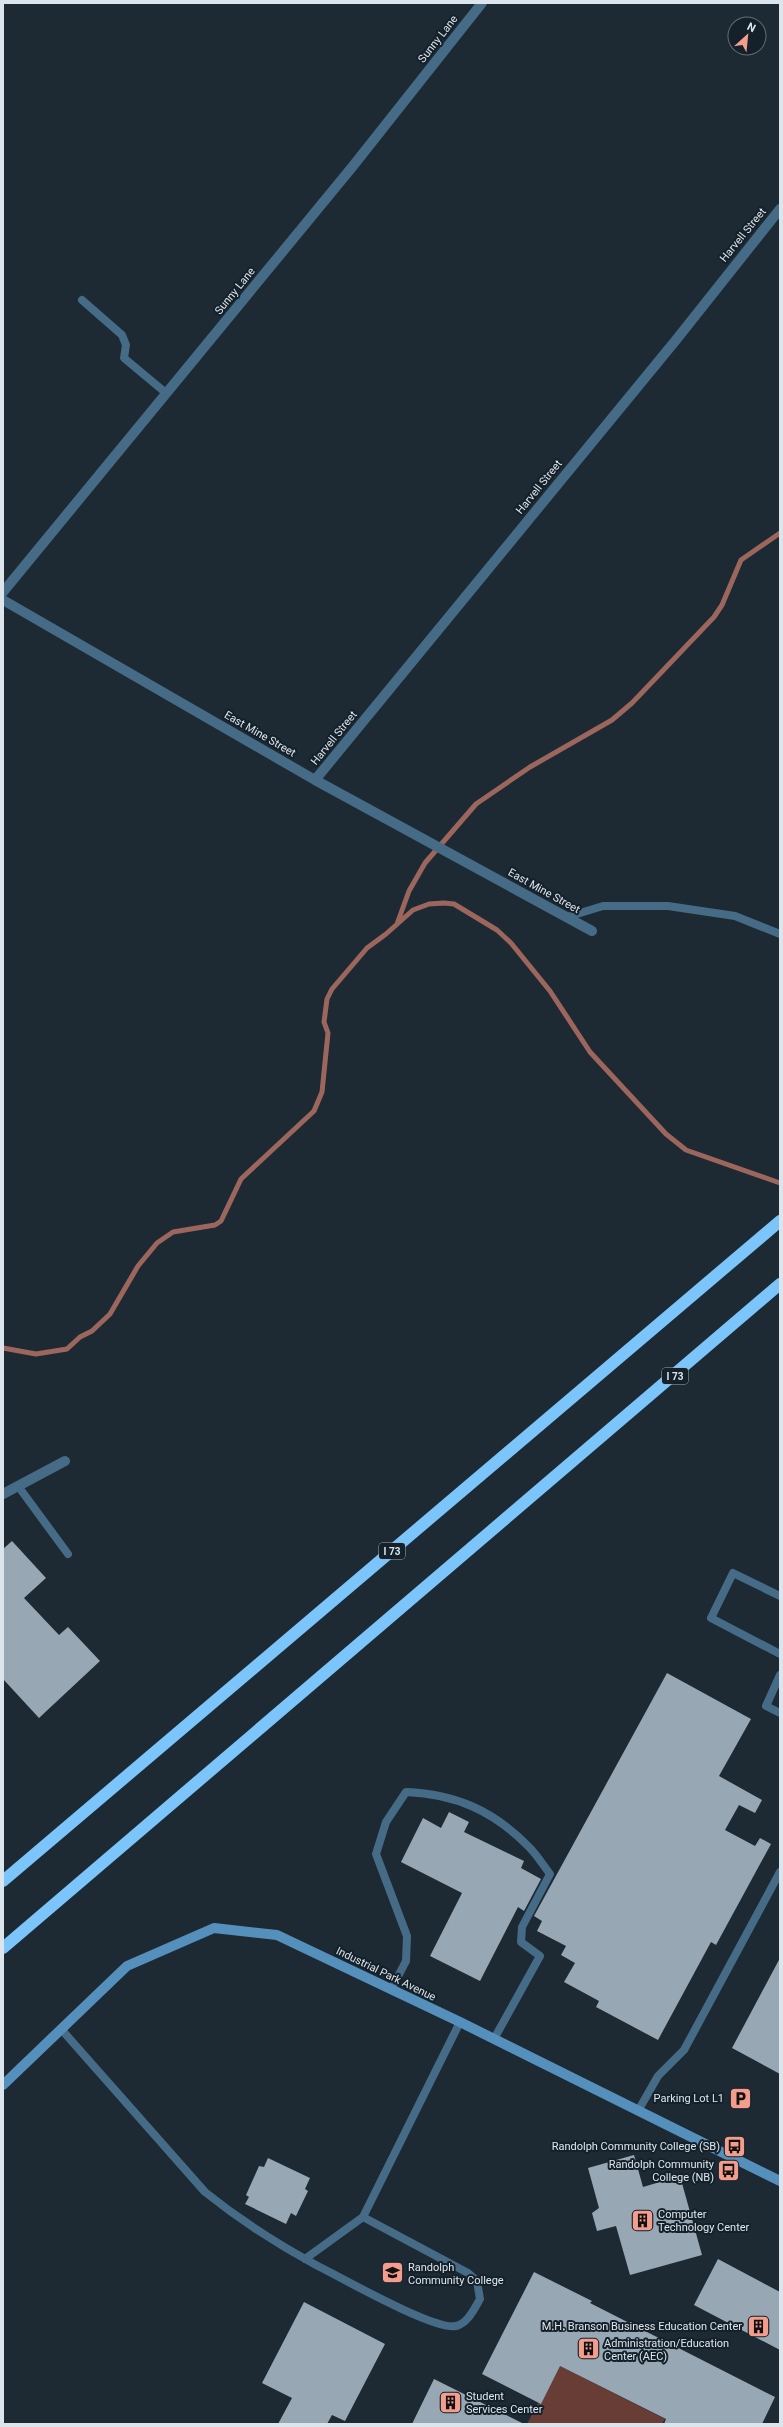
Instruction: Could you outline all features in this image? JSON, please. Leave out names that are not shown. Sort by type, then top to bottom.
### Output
[{"type":"highway","name":"I 73","points":[[3,1881],[780,1221]]},
{"type":"highway","name":"I 73","points":[[3,1948],[780,1284]]},
{"type":"street","name":"Sunny Lane","points":[[3,592],[353,166],[482,3]]},
{"type":"street","name":"Harvell Street","points":[[315,780],[666,352],[780,209]]},
{"type":"street","name":"East Mine Street","points":[[3,600],[315,780],[592,931]]},
{"type":"street","points":[[3,1494],[65,1461]]},
{"type":"street","name":"Industrial Park Avenue","points":[[3,2085],[127,1966],[214,1928],[276,1935],[460,2022],[780,2182]]},
{"type":"lane","points":[[82,300],[122,335],[126,345],[124,358],[166,393]]},
{"type":"lane","points":[[568,917],[603,906],[668,906],[735,916],[780,934]]},
{"type":"lane","points":[[18,1486],[68,1554]]},
{"type":"lane","points":[[780,1596],[733,1573],[711,1618],[780,1654]]},
{"type":"lane","points":[[780,1675],[766,1706],[780,1714]]},
{"type":"lane","points":[[391,1990],[406,1961],[407,1936],[376,1854],[386,1822],[406,1792],[426,1793],[455,1799],[497,1818],[530,1848],[550,1874],[522,1927],[521,1942],[540,1956],[494,2039]]},
{"type":"lane","points":[[638,2111],[658,2076],[684,2050],[780,1872]]},
{"type":"lane","points":[[305,2259],[363,2217],[460,2022]]},
{"type":"lane","points":[[61,2029],[205,2192],[231,2213],[305,2259],[432,2323],[456,2326],[465,2321],[480,2299],[477,2281],[468,2273],[363,2217]]},
{"type":"shaded area","points":[[558,2365],[665,2419],[662,2424],[527,2424]]},
{"type":"building","points":[[12,1541],[46,1578],[24,1598],[59,1635],[68,1627],[100,1661],[39,1718],[3,1679],[3,1549]]},
{"type":"building","points":[[667,1673],[751,1719],[719,1776],[762,1800],[755,1813],[739,1805],[725,1830],[755,1846],[760,1838],[771,1844],[716,1945],[711,1942],[658,2040],[596,2007],[599,2001],[564,1982],[575,1963],[561,1955],[566,1946],[537,1931],[542,1921],[534,1916]]},
{"type":"building","points":[[449,1812],[469,1822],[464,1832],[524,1861],[521,1868],[541,1879],[524,1911],[518,1907],[480,1981],[430,1956],[462,1893],[401,1862],[423,1818],[441,1828]]},
{"type":"building","points":[[780,1958],[780,2074],[732,2048]]},
{"type":"building","name":"Computer Technology Center","points":[[634,2155],[643,2187],[680,2176],[702,2255],[630,2275],[616,2226],[597,2231],[592,2213],[599,2208],[588,2168]]},
{"type":"building","points":[[268,2158],[310,2178],[305,2189],[308,2191],[296,2216],[291,2213],[286,2224],[245,2204],[249,2197],[246,2195],[259,2166],[264,2167]]},
{"type":"building","name":"M.H. Branson Business Education Center","points":[[718,2259],[780,2292],[780,2350],[694,2305]]},
{"type":"building","name":"Administration/Education Center (AEC)","points":[[534,2272],[592,2301],[590,2303],[775,2397],[762,2424],[664,2424],[666,2419],[560,2366],[541,2404],[482,2374]]},
{"type":"building","points":[[304,2302],[385,2344],[345,2421],[332,2415],[327,2424],[278,2424],[292,2398],[262,2383]]},
{"type":"building","name":"Student Services Center","points":[[434,2379],[524,2424],[412,2424]]},
{"type":"waterway","points":[[397,924],[409,891],[425,863],[476,804],[530,767],[612,720],[632,703],[714,617],[722,605],[741,560],[780,533]]},
{"type":"waterway","points":[[3,1348],[36,1354],[67,1349],[80,1337],[92,1331],[110,1314],[138,1266],[157,1243],[173,1232],[215,1225],[221,1221],[241,1179],[314,1111],[322,1092],[328,1033],[324,1022],[327,999],[332,989],[367,948],[386,934],[413,910],[429,904],[454,904],[497,930],[511,943],[550,991],[590,1052],[666,1134],[686,1150],[780,1183]]},
{"type":"place","name":"Parking Lot L1","points":[[740,2098]]},
{"type":"place","name":"Randolph Community College (SB)","points":[[735,2146]]},
{"type":"place","name":"Randolph Community College (NB)","points":[[729,2170]]},
{"type":"place","name":"Computer Technology Center","points":[[643,2220]]},
{"type":"place","name":"Randolph Community College","points":[[392,2273]]},
{"type":"place","name":"M.H. Branson Business Education Center","points":[[758,2326]]},
{"type":"place","name":"Administration/Education Center (AEC)","points":[[588,2349]]},
{"type":"place","name":"Student Services Center","points":[[451,2402]]}]
